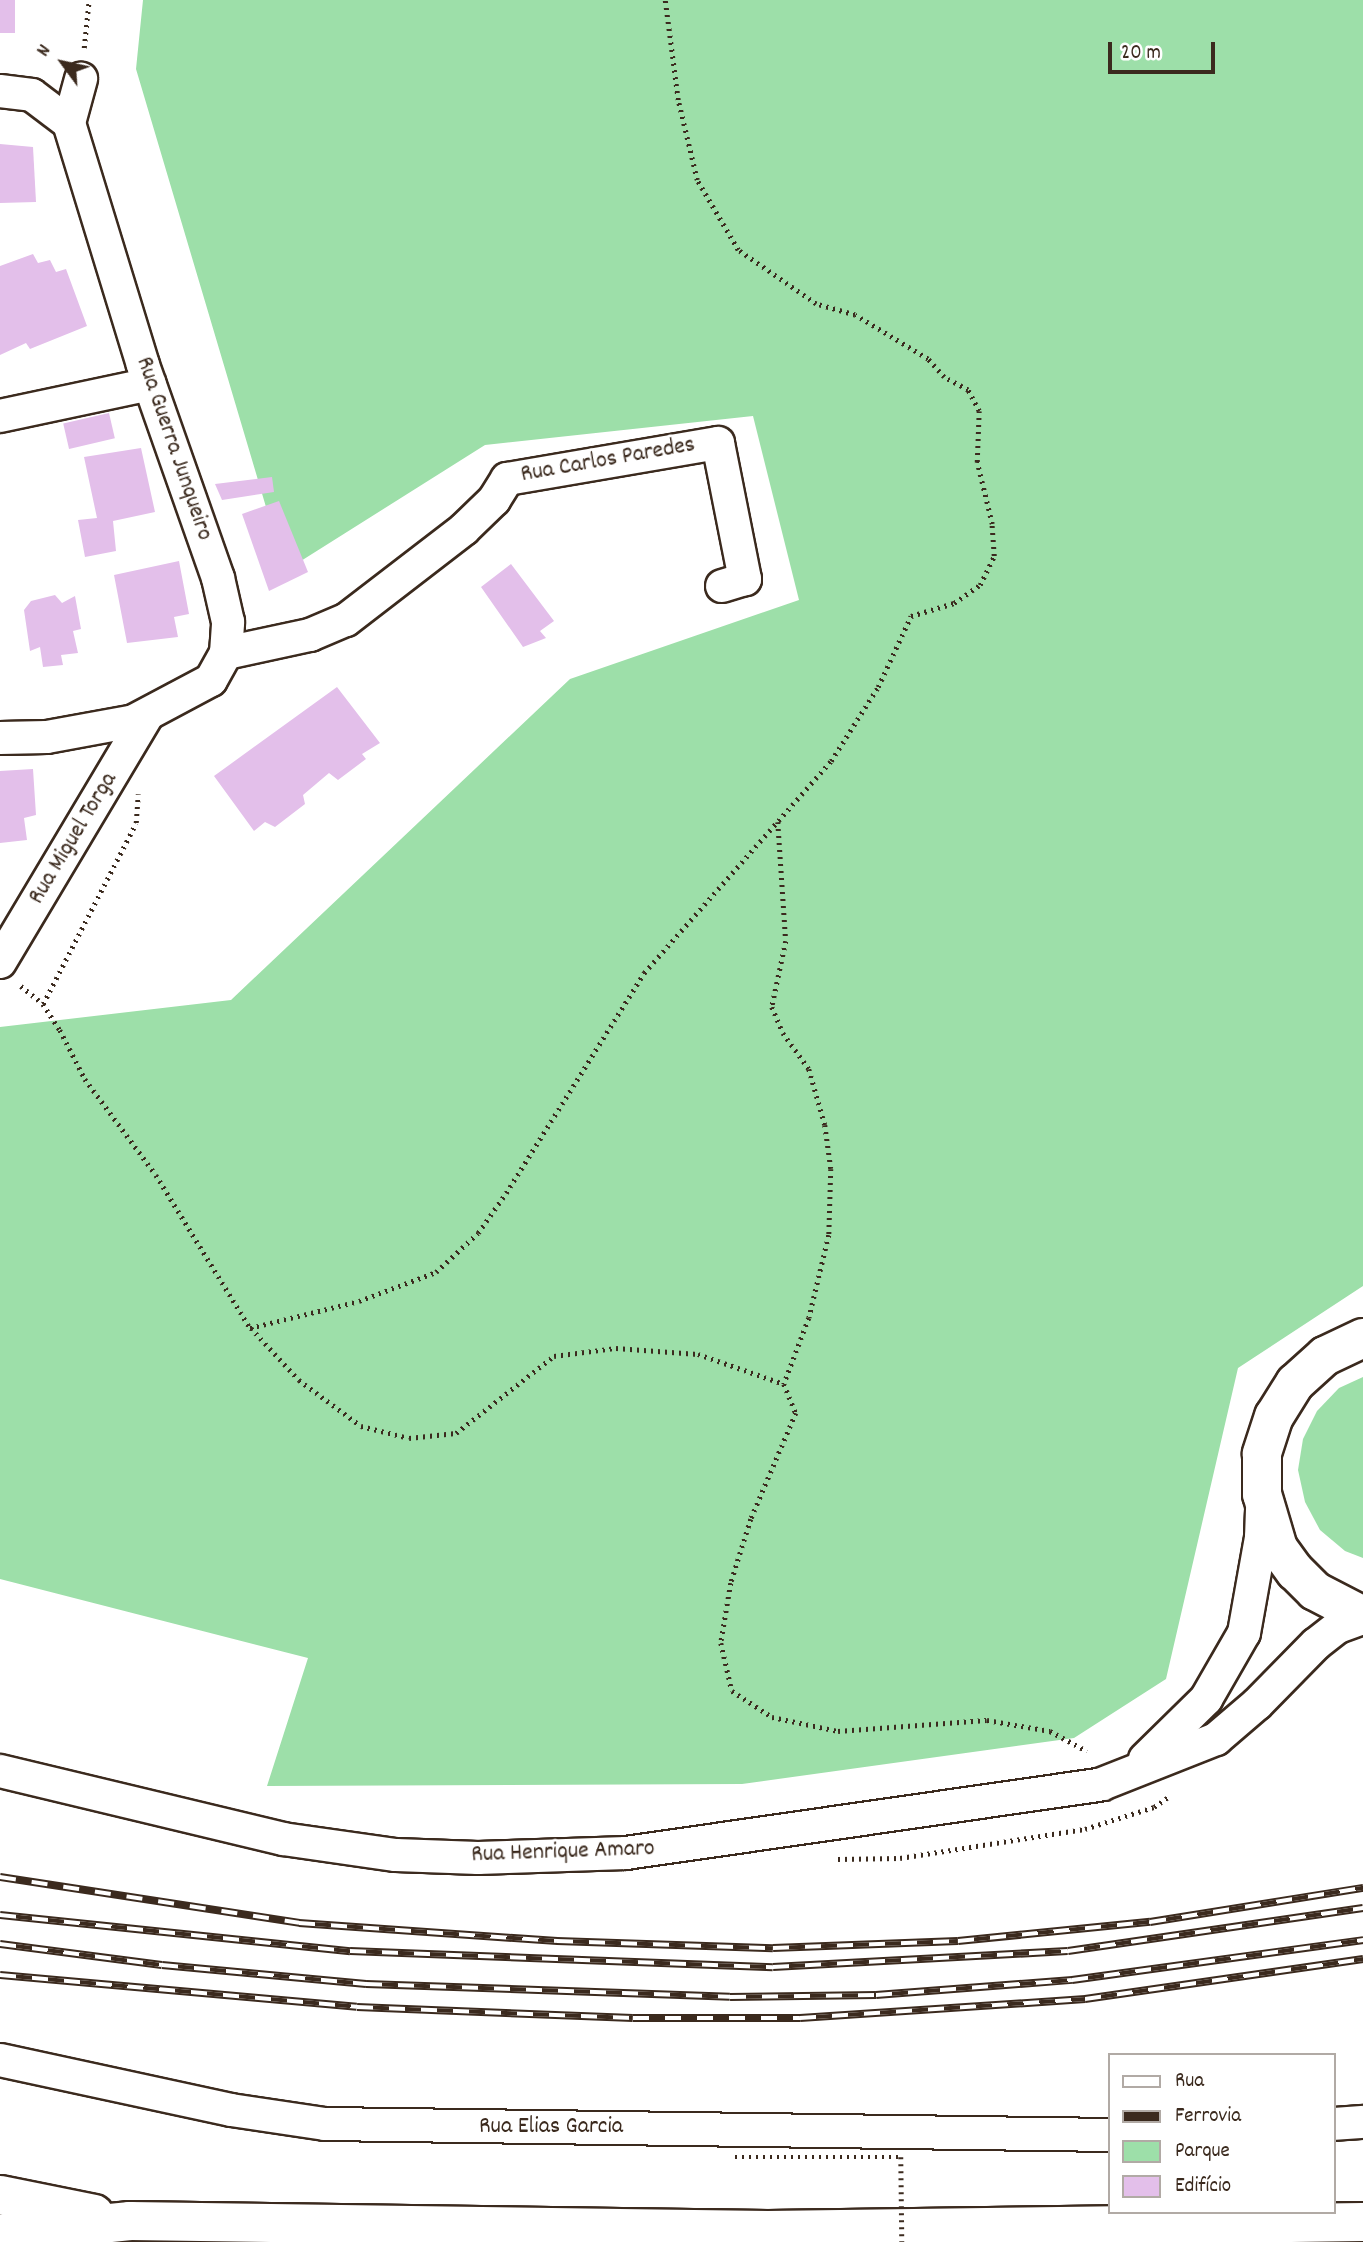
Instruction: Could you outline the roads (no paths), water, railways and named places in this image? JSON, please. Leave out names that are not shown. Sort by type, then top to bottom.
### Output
[{"type":"main road","points":[[1363,1338],[1325,1356],[1295,1383],[1274,1416],[1262,1454],[1262,1494],[1275,1539],[1295,1572],[1331,1602],[1363,1617]]},
{"type":"main road","points":[[0,2195],[130,2221]]},
{"type":"main road","points":[[0,2234],[130,2221],[768,2230],[1363,2222]]},
{"type":"street","points":[[0,91],[32,95],[69,123],[81,79]]},
{"type":"street","name":"Rua Guerra Junqueiro","points":[[69,123],[150,384],[218,578],[228,622],[226,653]]},
{"type":"street","points":[[0,416],[150,384]]},
{"type":"street","name":"Rua Carlos Paredes","points":[[226,653],[310,635],[346,620],[464,529],[494,500],[507,479],[718,443],[746,579],[722,586]]},
{"type":"street","points":[[0,738],[47,737],[148,715],[211,680],[226,653]]},
{"type":"street","name":"Rua Miguel Torga","points":[[5,970],[148,715]]},
{"type":"street","name":"Rua Henrique Amaro","points":[[1128,1774],[1206,1699],[1238,1645],[1256,1575],[1262,1494]]},
{"type":"street","name":"Rua Henrique Amaro","points":[[0,1771],[283,1839],[396,1855],[478,1858],[626,1853],[1071,1792],[1128,1774],[1216,1739],[1257,1704],[1316,1644],[1338,1627],[1363,1617]]},
{"type":"street","name":"Rua Elias Garcia","points":[[0,2060],[231,2110],[325,2124],[1108,2134]]},
{"type":"street","points":[[1335,2124],[1363,2122]]},
{"type":"railway","points":[[0,1877],[299,1923],[557,1941],[773,1948],[958,1941],[1150,1922],[1363,1888]]},
{"type":"railway","points":[[0,1915],[350,1951],[773,1967],[1068,1951],[1363,1908]]},
{"type":"railway","points":[[0,1944],[162,1965],[366,1984],[730,1997],[876,1995],[1072,1980],[1363,1940]]},
{"type":"railway","points":[[0,1975],[357,2007],[633,2018],[800,2018],[1085,1999],[1363,1959]]}]
